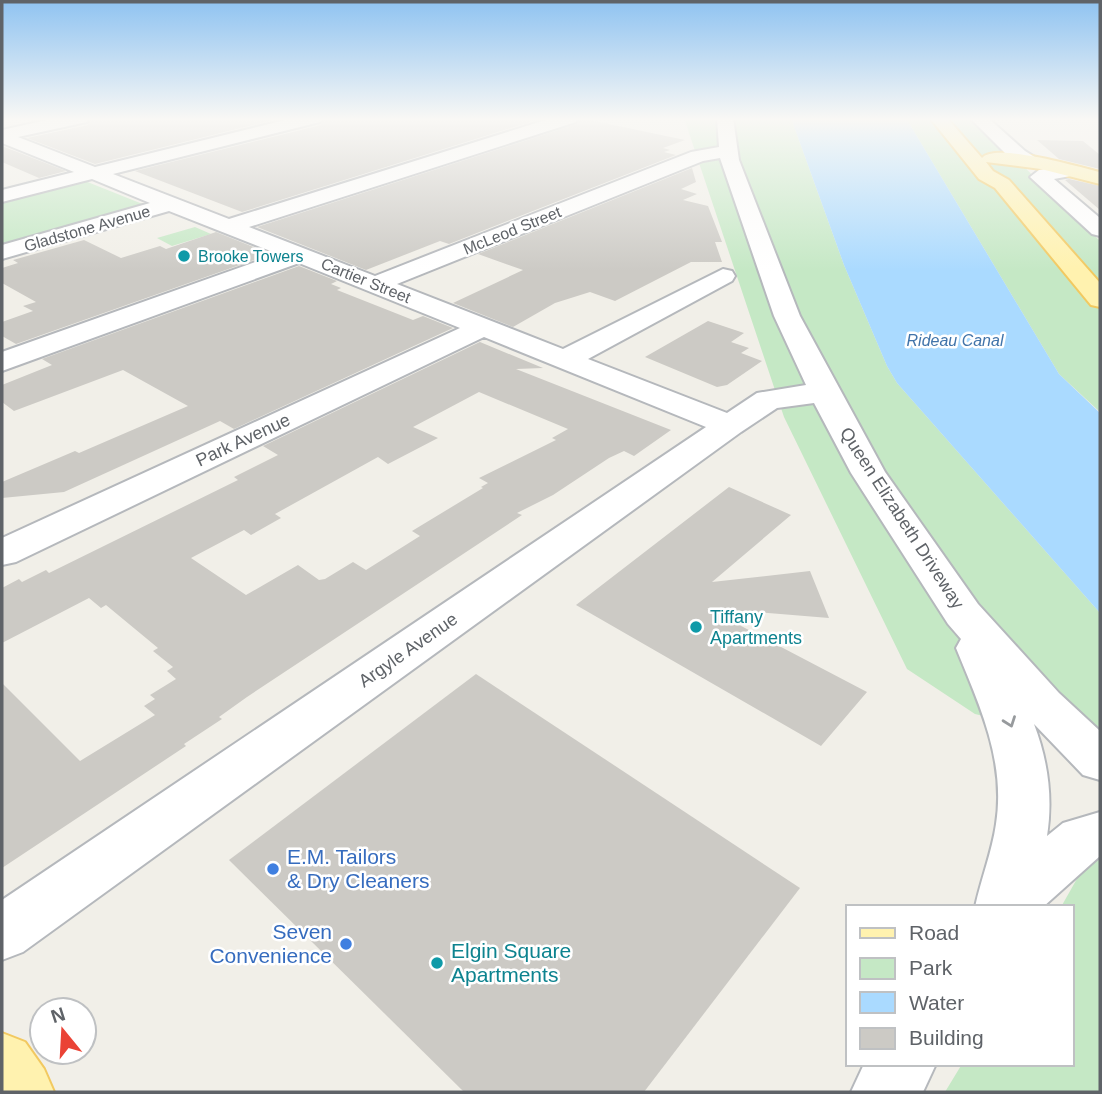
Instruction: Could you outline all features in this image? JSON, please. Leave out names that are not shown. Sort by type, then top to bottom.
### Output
[{"type":"main road","points":[[992,169],[1100,299]]},
{"type":"main road","points":[[1007,169],[1084,174]]},
{"type":"main road","points":[[1064,169],[1084,174]]},
{"type":"main road","points":[[2,1065],[21,1092]]},
{"type":"street","name":"Cartier Street","points":[[86,169],[730,425]]},
{"type":"street","points":[[2,196],[112,169]]},
{"type":"street","points":[[230,226],[409,169]]},
{"type":"street","name":"McLeod Street","points":[[376,284],[665,169]]},
{"type":"street","name":"Queen Elizabeth Driveway","points":[[733,169],[787,316],[868,473],[963,614],[1043,705],[1100,761]]},
{"type":"street","points":[[1084,174],[1050,173],[1040,177],[1100,229]]},
{"type":"street","name":"Gladstone Avenue","points":[[2,252],[172,203]]},
{"type":"street","points":[[2,362],[301,254]]},
{"type":"street","points":[[566,359],[723,276]]},
{"type":"street","name":"Park Avenue","points":[[2,553],[484,327]]},
{"type":"street","name":"Argyle Avenue","points":[[2,933],[730,425],[768,400],[824,392]]},
{"type":"street","points":[[963,614],[1009,718],[1023,770],[1024,820],[1003,905]]},
{"type":"street","points":[[1004,905],[1082,839],[1100,834]]},
{"type":"street","points":[[884,1092],[903,1066]]},
{"type":"green space","points":[[701,169],[809,169],[844,265],[887,366],[897,383],[1100,613],[1100,744],[975,714],[907,669],[784,417]]},
{"type":"green space","points":[[937,169],[1026,169],[1100,241],[1100,412],[1059,374]]},
{"type":"green space","points":[[85,181],[145,205],[2,246],[2,202]]},
{"type":"green space","points":[[195,227],[211,234],[172,246],[157,238]]},
{"type":"green space","points":[[1100,853],[1100,1092],[945,1092],[961,1066],[1074,1066],[1074,905],[1062,905],[1087,861]]},
{"type":"water","name":"Rideau Canal","points":[[809,169],[937,169],[1059,374],[1100,413],[1100,613],[897,383],[887,366],[844,265]]},
{"type":"building","points":[[18,169],[66,171],[39,178]]},
{"type":"building","points":[[143,169],[380,169],[242,212],[135,171]]},
{"type":"building","points":[[437,169],[640,169],[449,244],[440,241],[366,270],[257,227]]},
{"type":"building","points":[[689,169],[692,169],[696,182],[681,189],[697,194],[683,200],[708,206],[722,242],[715,242],[722,262],[691,262],[615,301],[590,292],[555,303],[513,327],[453,303],[523,270],[478,254]]},
{"type":"building","points":[[1065,180],[1100,186],[1100,210]]},
{"type":"building","points":[[216,232],[271,254],[16,344],[2,336],[2,322],[33,311],[23,306],[36,302],[2,283],[2,268],[18,263],[13,260],[84,240],[121,258],[160,246],[166,249]]},
{"type":"building","points":[[299,266],[337,281],[331,284],[341,288],[337,290],[413,320],[423,316],[453,328],[234,429],[220,421],[64,492],[2,498],[2,482],[75,451],[79,453],[188,406],[123,370],[14,411],[2,402],[2,385],[52,365],[42,359]]},
{"type":"building","points":[[708,321],[744,333],[731,342],[749,348],[741,353],[762,361],[727,385],[717,387],[645,357]]},
{"type":"building","points":[[484,340],[480,342],[543,368],[516,369],[671,430],[634,456],[624,451],[609,458],[553,495],[517,513],[522,515],[247,697],[219,717],[222,719],[184,744],[186,746],[2,868],[2,683],[80,761],[155,715],[144,706],[155,699],[150,695],[176,679],[167,671],[173,667],[153,651],[158,648],[106,605],[101,608],[89,598],[2,643],[2,588],[46,570],[49,573],[238,480],[234,477],[278,455],[263,446]],"holes":[[[479,392],[568,429],[552,438],[556,440],[479,478],[488,483],[412,531],[420,536],[366,570],[353,562],[319,580],[298,565],[246,595],[191,558],[244,530],[251,535],[281,518],[275,514],[378,457],[388,464],[438,438],[413,427]]]},
{"type":"building","name":"Tiffany Apartments","points":[[729,487],[791,515],[712,582],[810,571],[829,618],[707,608],[867,692],[821,746],[576,605]]},
{"type":"building","points":[[476,674],[800,888],[644,1092],[464,1092],[229,860]]},
{"type":"place","name":"Brooke Towers","points":[[184,256]]},
{"type":"place","name":"Tiffany Apartments","points":[[696,627]]},
{"type":"place","name":"E.M. Tailors & Dry Cleaners","points":[[273,869]]},
{"type":"place","name":"Seven Convenience","points":[[346,944]]},
{"type":"place","name":"Elgin Square Apartments","points":[[437,963]]}]
